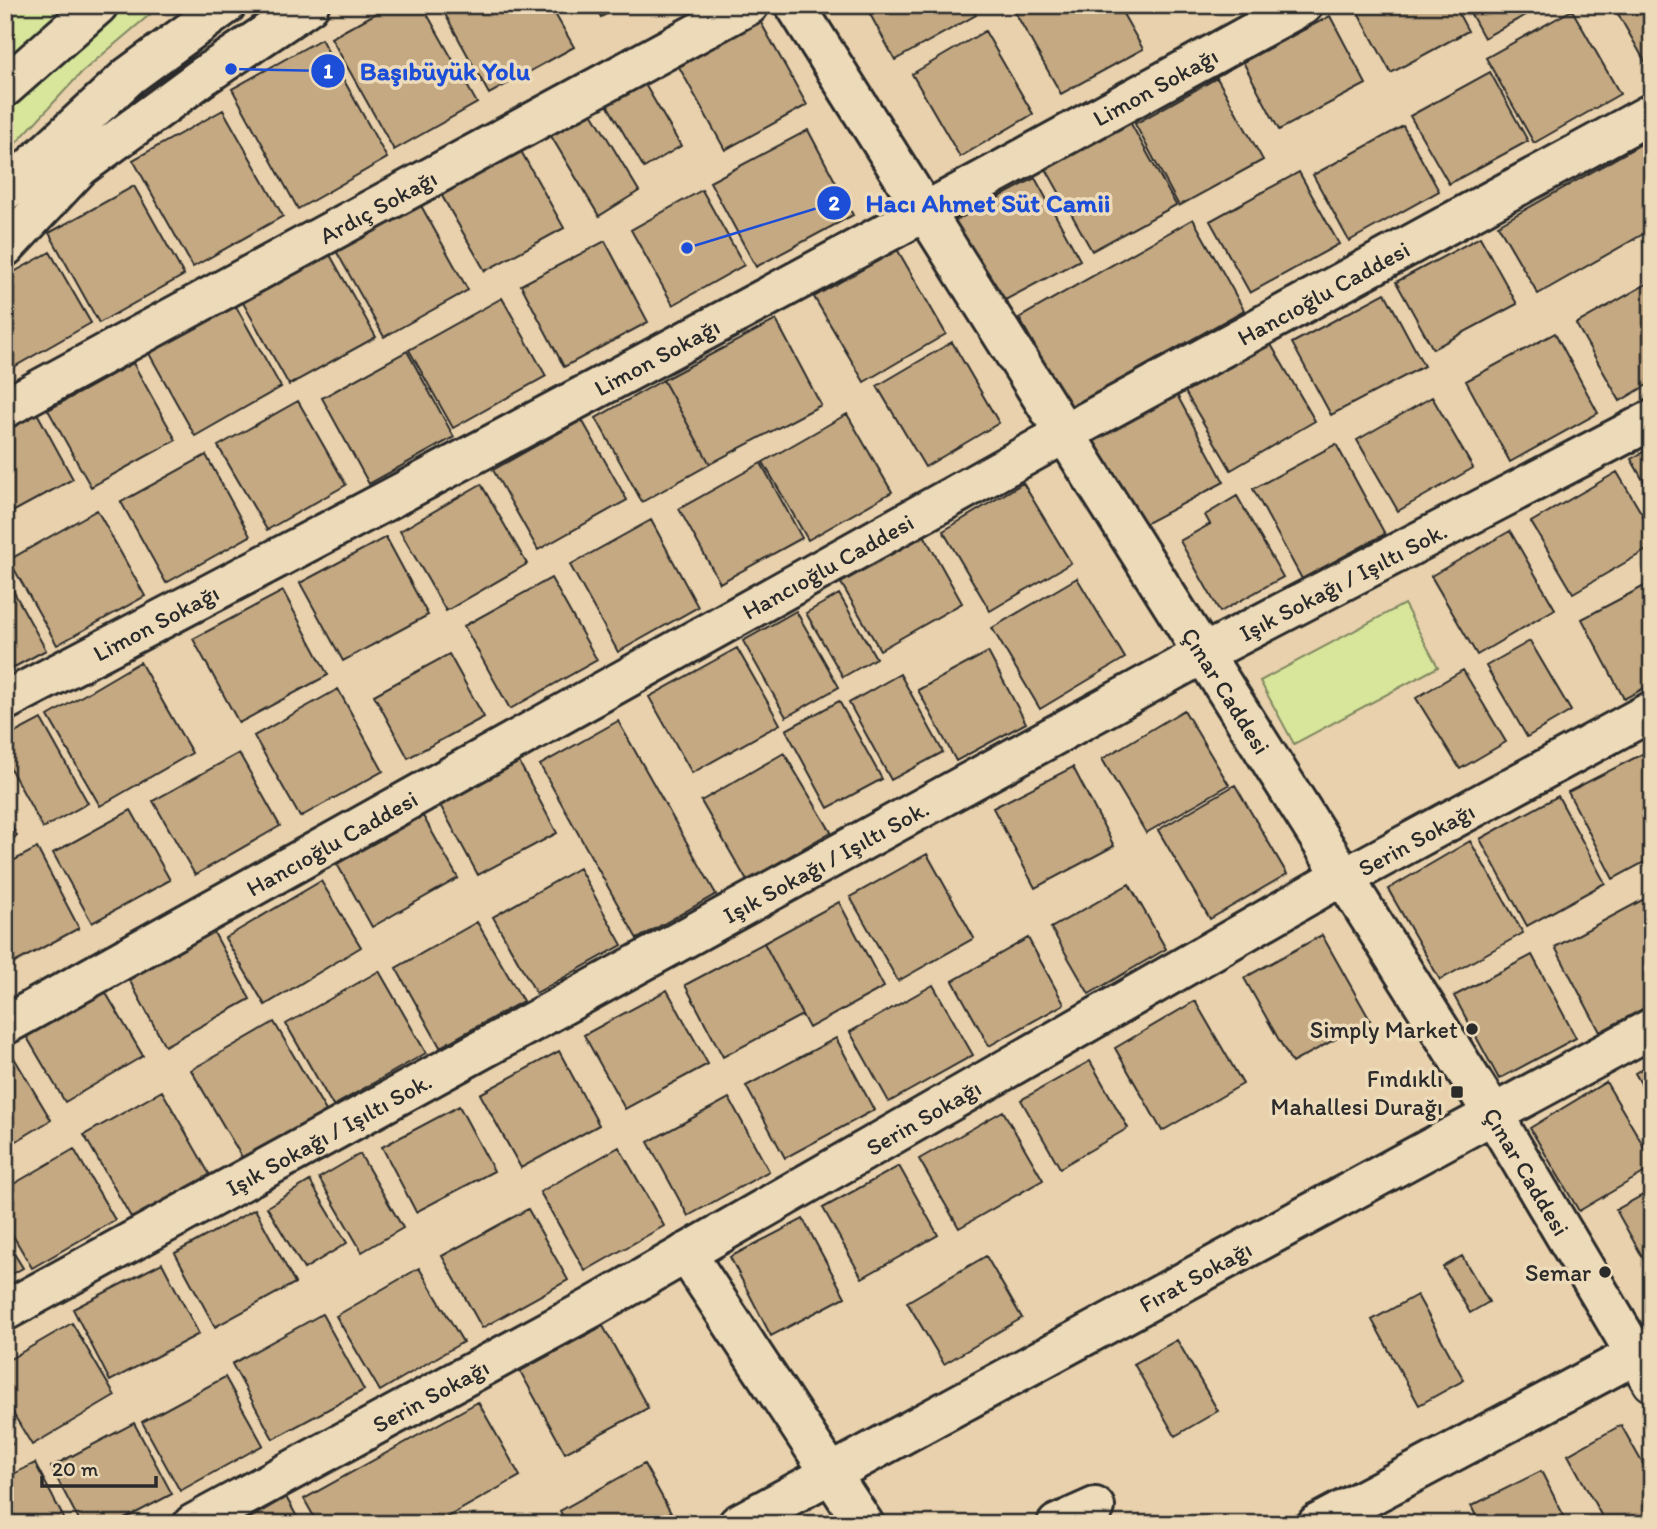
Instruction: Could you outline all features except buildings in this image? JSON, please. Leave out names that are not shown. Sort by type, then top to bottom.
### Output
[{"type":"street","points":[[5,87],[99,5]]},
{"type":"street","points":[[5,191],[129,76],[226,5]]},
{"type":"street","points":[[5,247],[80,167],[202,77],[309,5]]},
{"type":"street","name":"Ardıç Sokağı","points":[[5,408],[749,5]]},
{"type":"street","name":"Çınar Caddesi","points":[[795,5],[1646,1361]]},
{"type":"street","name":"Limon Sokağı","points":[[5,701],[368,512],[926,213],[1303,5]]},
{"type":"street","name":"Hancıoğlu Caddesi","points":[[5,1025],[1065,435],[1652,113]]},
{"type":"street","name":"Işık Sokağı / Işıltı Sok.","points":[[5,1311],[1203,654],[1652,420]]},
{"type":"street","name":"Serin Sokağı","points":[[193,1524],[686,1253],[1342,876],[1344,878],[1652,711]]},
{"type":"street","name":"Fırat Sokağı","points":[[738,1524],[1652,1028]]},
{"type":"street","points":[[686,1253],[864,1524]]},
{"type":"street","points":[[1317,1524],[1646,1361]]},
{"type":"street","points":[[1057,1524],[1095,1507]]},
{"type":"green space","points":[[5,5],[161,5],[82,72],[5,155]]},
{"type":"green space","points":[[1404,604],[1438,667],[1294,744],[1260,681]]},
{"type":"place","name":"Başıbüyük Yolu","points":[[231,69]]},
{"type":"place","name":"Hacı Ahmet Süt Camii","points":[[687,248]]},
{"type":"place","name":"Simply Market","points":[[1472,1029]]},
{"type":"place","name":"Fındıklı Mahallesi Durağı","points":[[1457,1092]]},
{"type":"place","name":"Semar","points":[[1605,1272]]}]
